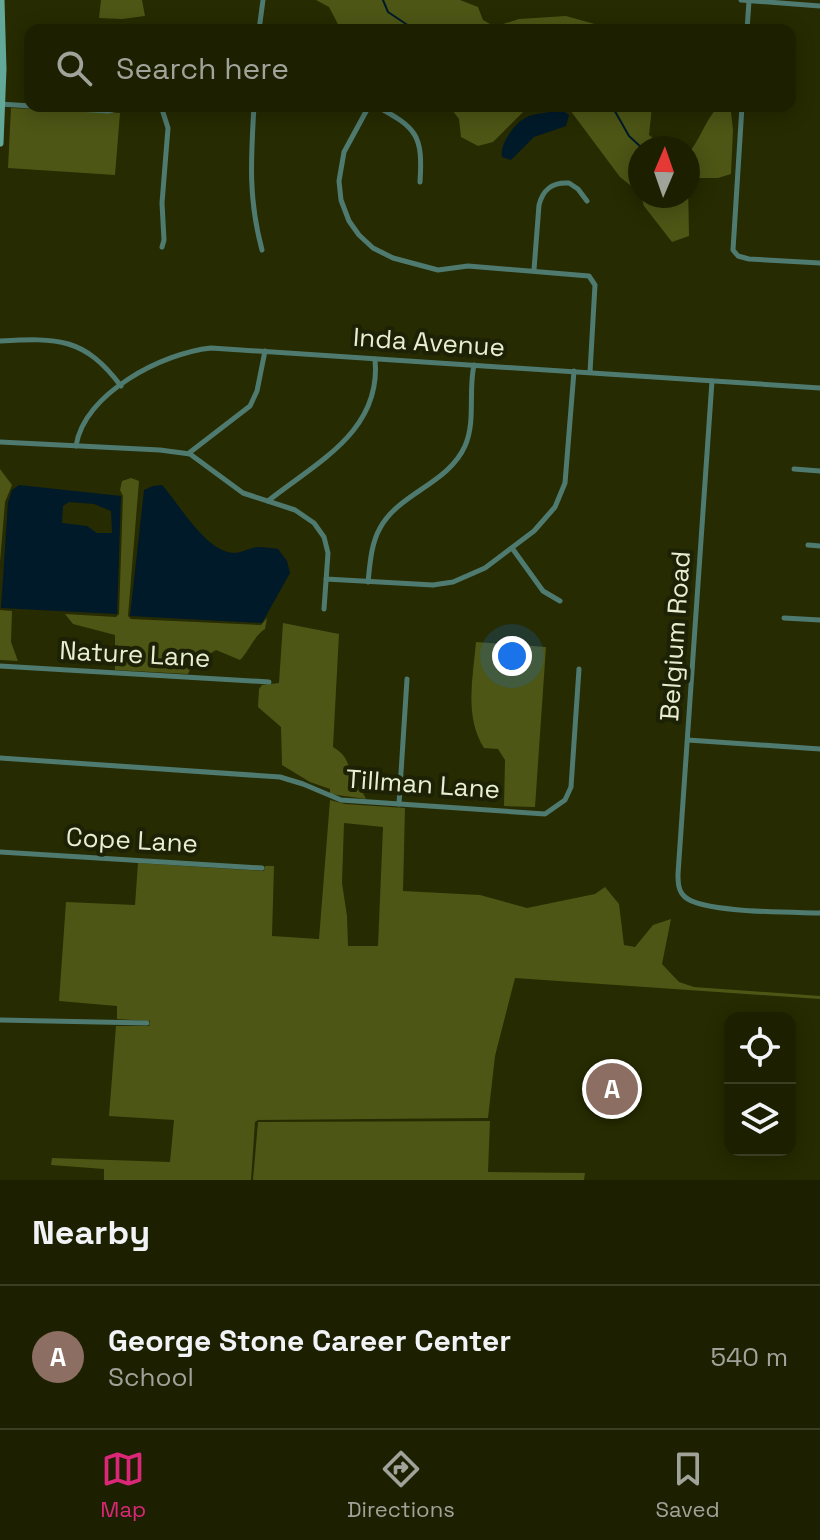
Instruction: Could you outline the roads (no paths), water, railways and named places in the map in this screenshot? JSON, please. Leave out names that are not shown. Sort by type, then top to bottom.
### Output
[{"type":"main road","points":[[0,143],[1,0]]},
{"type":"street","points":[[260,24],[263,0]]},
{"type":"street","points":[[741,0],[820,6]]},
{"type":"street","points":[[747,24],[749,1]]},
{"type":"street","points":[[1,104],[24,106]]},
{"type":"street","points":[[162,247],[168,128],[163,112]]},
{"type":"street","points":[[254,112],[250,180],[252,206],[262,250]]},
{"type":"street","points":[[366,112],[347,145],[339,175],[342,206],[363,240],[393,258],[438,270],[468,266],[586,274],[594,282],[590,372]]},
{"type":"street","points":[[387,112],[405,122],[417,136],[421,153],[420,182]]},
{"type":"street","points":[[742,112],[735,253],[749,259],[820,263]]},
{"type":"street","points":[[534,270],[542,195],[551,186],[569,183],[587,201]]},
{"type":"street","points":[[0,341],[41,340],[74,344],[92,354],[121,386]]},
{"type":"street","name":"Inda Avenue","points":[[76,446],[80,429],[90,413],[121,386],[151,367],[187,352],[222,348],[820,388]]},
{"type":"street","points":[[188,454],[250,406],[257,391],[265,351]]},
{"type":"street","points":[[267,502],[356,431],[373,397],[375,359]]},
{"type":"street","points":[[368,582],[375,538],[383,523],[404,502],[453,465],[465,446],[471,416],[474,365]]},
{"type":"street","points":[[326,579],[433,585],[453,582],[485,568],[544,523],[561,495],[567,466],[574,371]]},
{"type":"street","name":"Belgium Road","points":[[712,381],[678,874],[681,893],[687,899],[707,906],[820,913]]},
{"type":"street","points":[[0,442],[188,454],[237,490],[295,510],[319,529],[328,553],[324,609]]},
{"type":"street","points":[[794,469],[820,471]]},
{"type":"street","points":[[808,545],[820,546]]},
{"type":"street","points":[[512,548],[543,591],[560,601]]},
{"type":"street","points":[[784,618],[820,620]]},
{"type":"street","name":"Nature Lane","points":[[0,666],[269,682]]},
{"type":"street","name":"Tillman Lane","points":[[0,758],[280,777],[336,799],[545,814],[562,804],[571,787],[579,669]]},
{"type":"street","points":[[399,804],[407,679]]},
{"type":"street","points":[[688,740],[820,749]]},
{"type":"street","name":"Cope Lane","points":[[0,852],[262,868]]},
{"type":"street","points":[[0,1020],[147,1023]]},
{"type":"water","points":[[565,112],[569,115],[566,126],[534,137],[511,160],[502,157],[506,140],[514,128],[533,115]]},
{"type":"water","points":[[19,485],[121,496],[117,614],[1,608],[8,502],[12,490]],"holes":[[[69,502],[94,504],[111,511],[112,533],[97,533],[87,526],[62,523],[63,506]]]},
{"type":"water","points":[[162,485],[213,545],[234,553],[256,547],[278,549],[287,561],[290,573],[262,623],[130,616],[144,490]]},
{"type":"waterway","points":[[383,0],[388,12],[406,24]]},
{"type":"waterway","points":[[615,112],[629,136]]},
{"type":"place","name":"George Stone Career Center","points":[[612,1089]]}]
